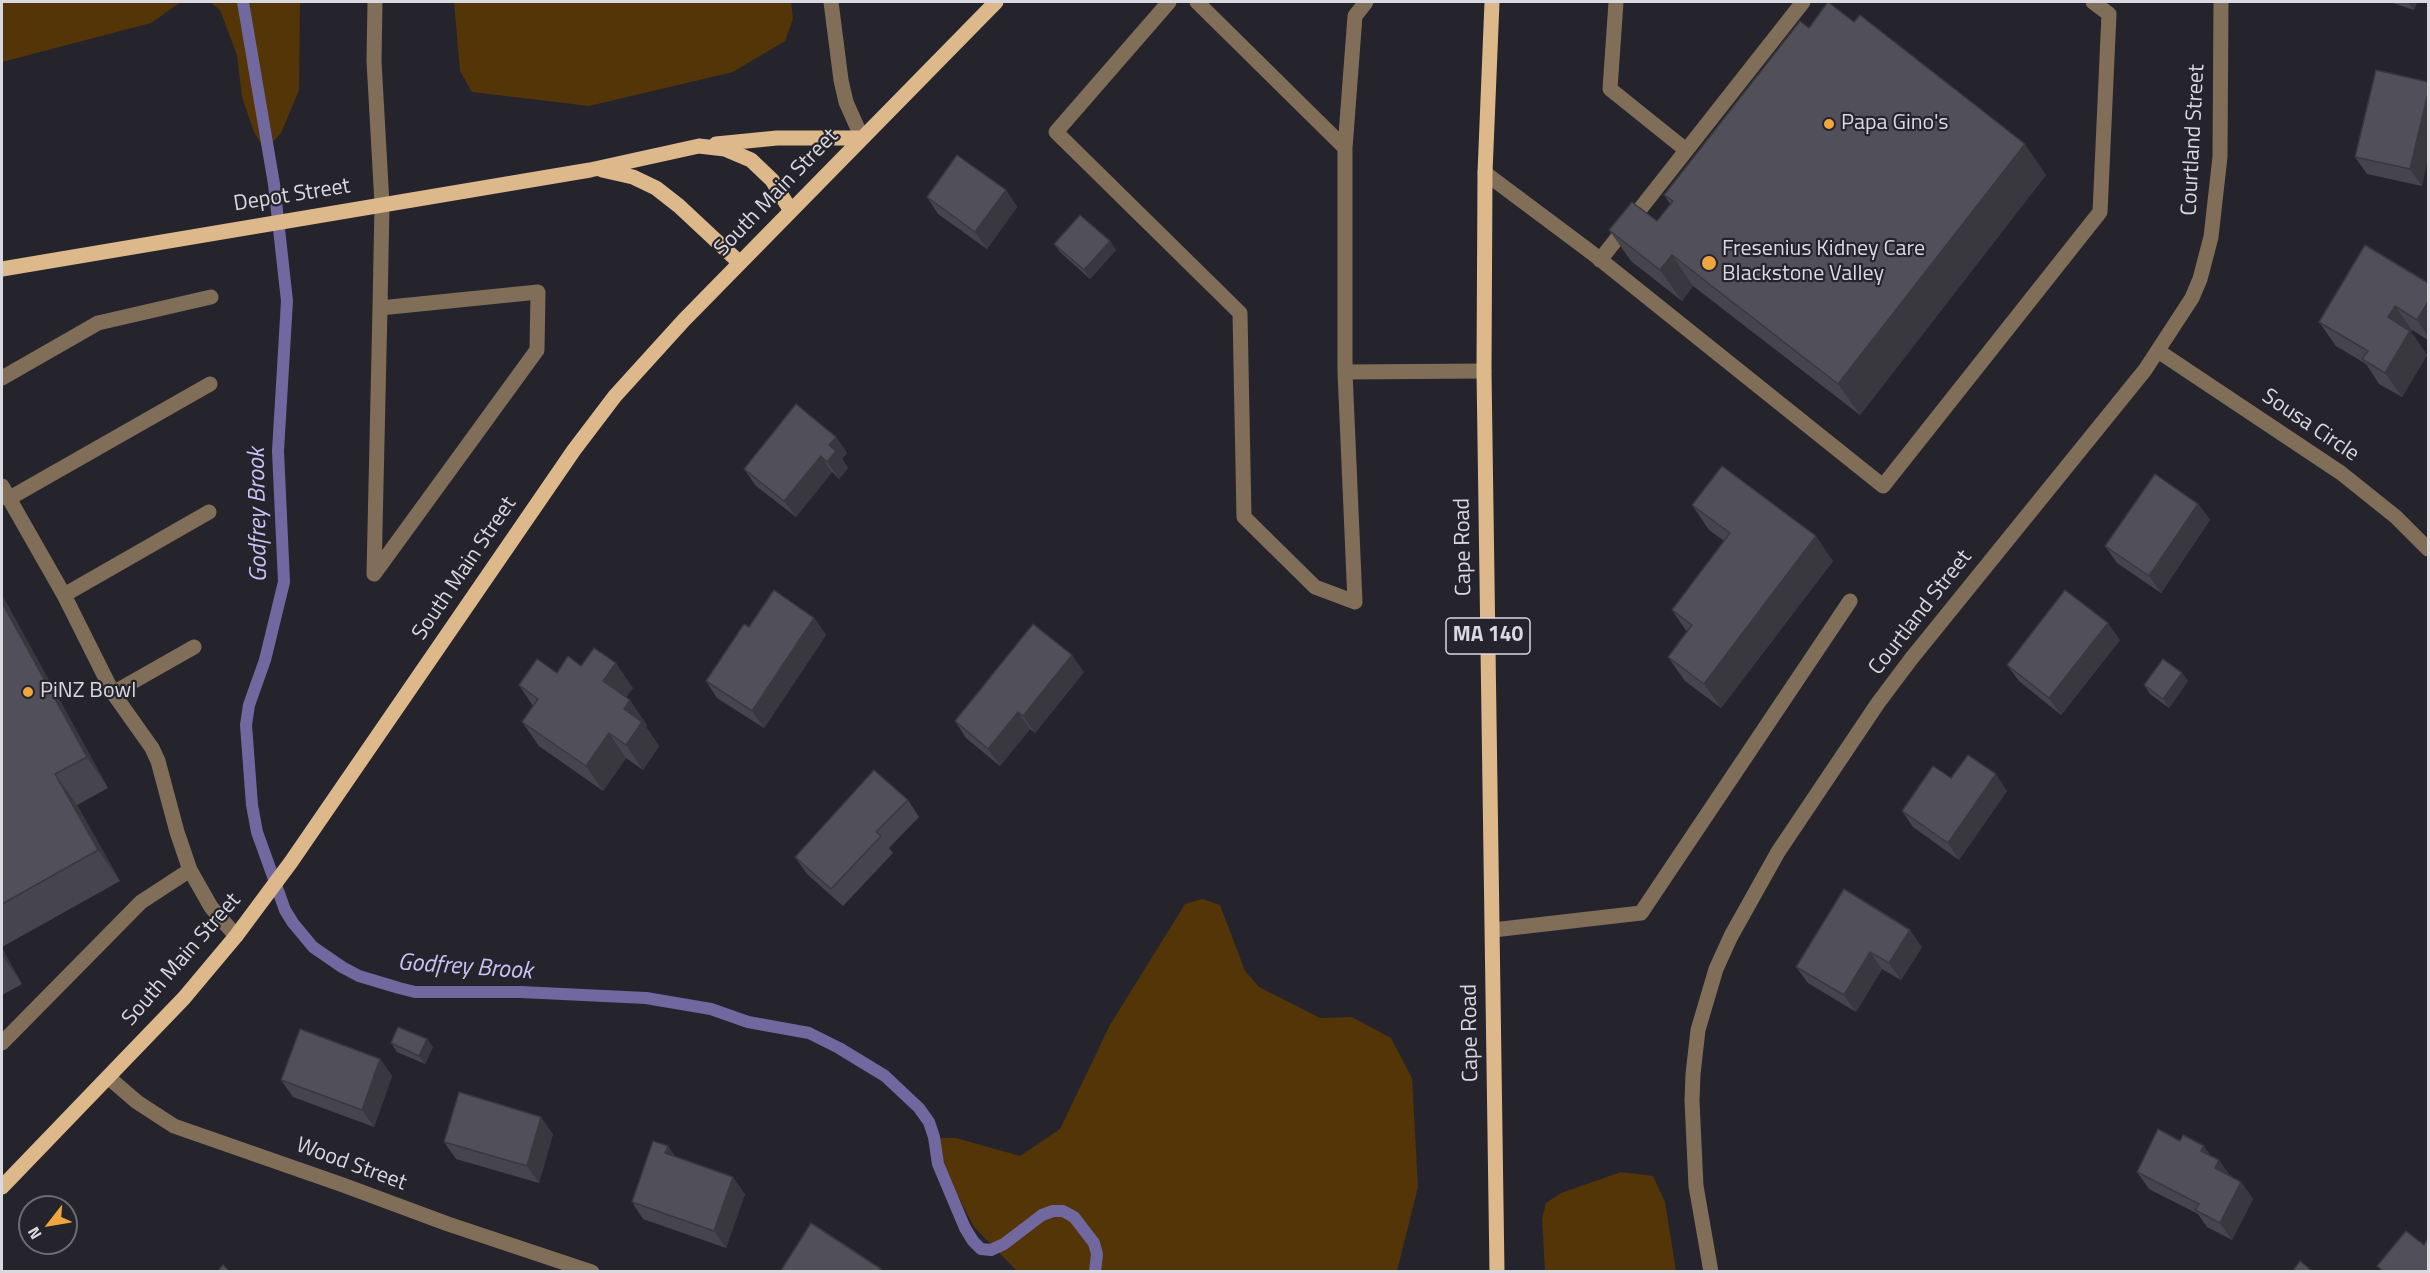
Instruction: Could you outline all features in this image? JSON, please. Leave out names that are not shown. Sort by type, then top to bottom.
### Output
[{"type":"main road","name":"South Main Street","points":[[2,1187],[184,998],[252,916],[588,431],[647,359],[996,2]]},
{"type":"main road","name":"Cape Road","points":[[1492,2],[1485,173],[1484,371],[1497,1272]]},
{"type":"main road","points":[[699,146],[761,139],[862,138]]},
{"type":"main road","name":"Depot Street","points":[[2,268],[590,170],[699,146],[725,149],[751,160],[772,180],[791,211]]},
{"type":"main road","name":"Depot Street","points":[[590,170],[620,173],[656,188],[679,206],[740,263]]},
{"type":"street","points":[[375,2],[374,61],[382,204],[374,574],[537,350],[538,292],[380,308]]},
{"type":"street","points":[[831,2],[840,80],[846,102],[862,138]]},
{"type":"street","points":[[1169,2],[1056,132],[1240,313],[1244,517],[1315,587],[1355,602],[1345,372],[1345,148],[1355,16],[1366,2]]},
{"type":"street","points":[[1197,2],[1345,148]]},
{"type":"street","points":[[1616,2],[1610,89],[1686,150]]},
{"type":"street","points":[[1600,260],[1803,2]]},
{"type":"street","points":[[1485,173],[1600,260],[1883,486],[2100,212],[2109,14],[2093,2]]},
{"type":"street","name":"Courtland Street","points":[[1711,1272],[1696,1186],[1692,1128],[1693,1074],[1702,1010],[1716,969],[1731,936],[1797,822],[1889,689],[2158,351],[2192,298],[2200,279],[2211,237],[2220,157],[2221,2]]},
{"type":"street","points":[[2,378],[98,323],[211,297]]},
{"type":"street","name":"Sousa Circle","points":[[2158,351],[2341,473],[2396,517],[2428,549]]},
{"type":"street","points":[[1345,372],[1484,371]]},
{"type":"street","points":[[210,384],[5,493],[64,595],[113,693],[147,738],[158,761],[190,870],[211,907],[236,936]]},
{"type":"street","points":[[64,595],[209,512]]},
{"type":"street","points":[[1493,930],[1641,913],[1850,601]]},
{"type":"street","points":[[113,693],[194,647]]},
{"type":"street","points":[[2,1042],[141,902],[190,870]]},
{"type":"street","name":"Wood Street","points":[[108,1077],[154,1115],[189,1132],[344,1185],[448,1224],[592,1272]]},
{"type":"shaded area","points":[[2,2],[181,2],[151,23],[2,62]]},
{"type":"shaded area","points":[[210,2],[300,2],[299,90],[281,133],[265,150],[254,132],[242,97],[237,55],[220,10]]},
{"type":"shaded area","points":[[454,2],[791,2],[793,19],[785,41],[733,72],[589,106],[472,92],[460,71]]},
{"type":"shaded area","points":[[1202,899],[1220,905],[1245,971],[1259,987],[1320,1018],[1352,1017],[1391,1038],[1412,1078],[1418,1187],[1397,1271],[1017,1271],[974,1227],[939,1159],[939,1138],[956,1138],[1020,1156],[1060,1129],[1110,1025],[1185,904]]},
{"type":"shaded area","points":[[1621,1172],[1653,1176],[1665,1202],[1676,1271],[1545,1271],[1542,1219],[1546,1203],[1561,1193]]},
{"type":"building","points":[[1828,2],[1854,22],[1860,15],[2025,144],[1838,384],[1672,255],[1660,270],[1609,230],[1632,202],[1657,221],[1673,201],[1664,195],[1800,21],[1809,28]]},
{"type":"building","points":[[2376,70],[2428,82],[2428,93],[2410,169],[2355,157]]},
{"type":"building","points":[[957,155],[1006,190],[975,232],[927,197]]},
{"type":"building","points":[[1080,215],[1110,241],[1084,270],[1054,244]]},
{"type":"building","points":[[2365,245],[2428,283],[2428,302],[2417,320],[2395,306],[2388,317],[2410,331],[2385,373],[2362,359],[2368,351],[2319,322]]},
{"type":"building","points":[[796,404],[836,437],[829,445],[836,451],[827,462],[821,456],[784,501],[744,469]]},
{"type":"building","points":[[1722,466],[1816,536],[1704,684],[1668,657],[1692,625],[1672,610],[1730,533],[1692,505]]},
{"type":"building","points":[[2155,474],[2198,504],[2149,576],[2105,546]]},
{"type":"building","points":[[774,590],[814,618],[752,711],[706,681],[744,624],[749,627]]},
{"type":"building","points":[[2065,590],[2108,623],[2049,698],[2007,665]]},
{"type":"building","name":"PiNZ Bowl","points":[[2,603],[87,757],[55,774],[98,850],[2,904]]},
{"type":"building","points":[[1033,624],[1072,655],[1023,716],[1018,712],[988,749],[955,721]]},
{"type":"building","points":[[594,648],[616,663],[603,681],[630,700],[624,709],[642,722],[626,745],[609,733],[586,766],[522,722],[538,699],[519,685],[537,659],[557,673],[568,656],[581,666]]},
{"type":"building","points":[[2163,659],[2182,673],[2163,699],[2144,685]]},
{"type":"building","points":[[1968,755],[1996,774],[1948,843],[1902,811],[1933,766],[1951,778]]},
{"type":"building","points":[[874,770],[908,800],[876,832],[881,836],[831,889],[795,857]]},
{"type":"building","points":[[1844,889],[1910,930],[1889,963],[1870,952],[1844,995],[1796,967]]},
{"type":"building","points":[[398,1027],[427,1039],[419,1056],[391,1043]]},
{"type":"building","points":[[300,1029],[380,1059],[362,1110],[281,1080]]},
{"type":"building","points":[[459,1092],[541,1117],[527,1166],[444,1142]]},
{"type":"building","points":[[2158,1129],[2180,1141],[2183,1135],[2204,1146],[2201,1151],[2219,1160],[2215,1168],[2241,1182],[2220,1223],[2195,1210],[2199,1204],[2137,1172]]},
{"type":"building","points":[[653,1141],[668,1146],[665,1153],[733,1177],[714,1231],[632,1202]]},
{"type":"building","points":[[811,1223],[881,1269],[879,1272],[780,1272]]},
{"type":"building","points":[[2406,1231],[2424,1245],[2428,1238],[2428,1272],[2384,1272],[2377,1266]]},
{"type":"building","points":[[2300,1261],[2313,1272],[2292,1272]]},
{"type":"building","points":[[223,1265],[230,1272],[217,1272]]},
{"type":"waterway","name":"Godfrey Brook","points":[[243,2],[274,184],[287,301],[278,451],[284,582],[265,660],[249,705],[246,725],[252,805],[257,832],[285,910],[293,923],[313,947],[342,967],[359,976],[415,992],[521,992],[646,998],[711,1009],[748,1022],[809,1033],[885,1076],[919,1108],[929,1122],[938,1164],[965,1228],[981,1249],[991,1250],[1004,1244],[1042,1215],[1053,1211],[1063,1211],[1074,1217],[1094,1243],[1097,1254],[1095,1272]]},
{"type":"place","name":"Papa Gino's","points":[[1829,124]]},
{"type":"place","name":"Fresenius Kidney Care Blackstone Valley","points":[[1709,263]]},
{"type":"place","name":"PiNZ Bowl","points":[[28,692]]}]
